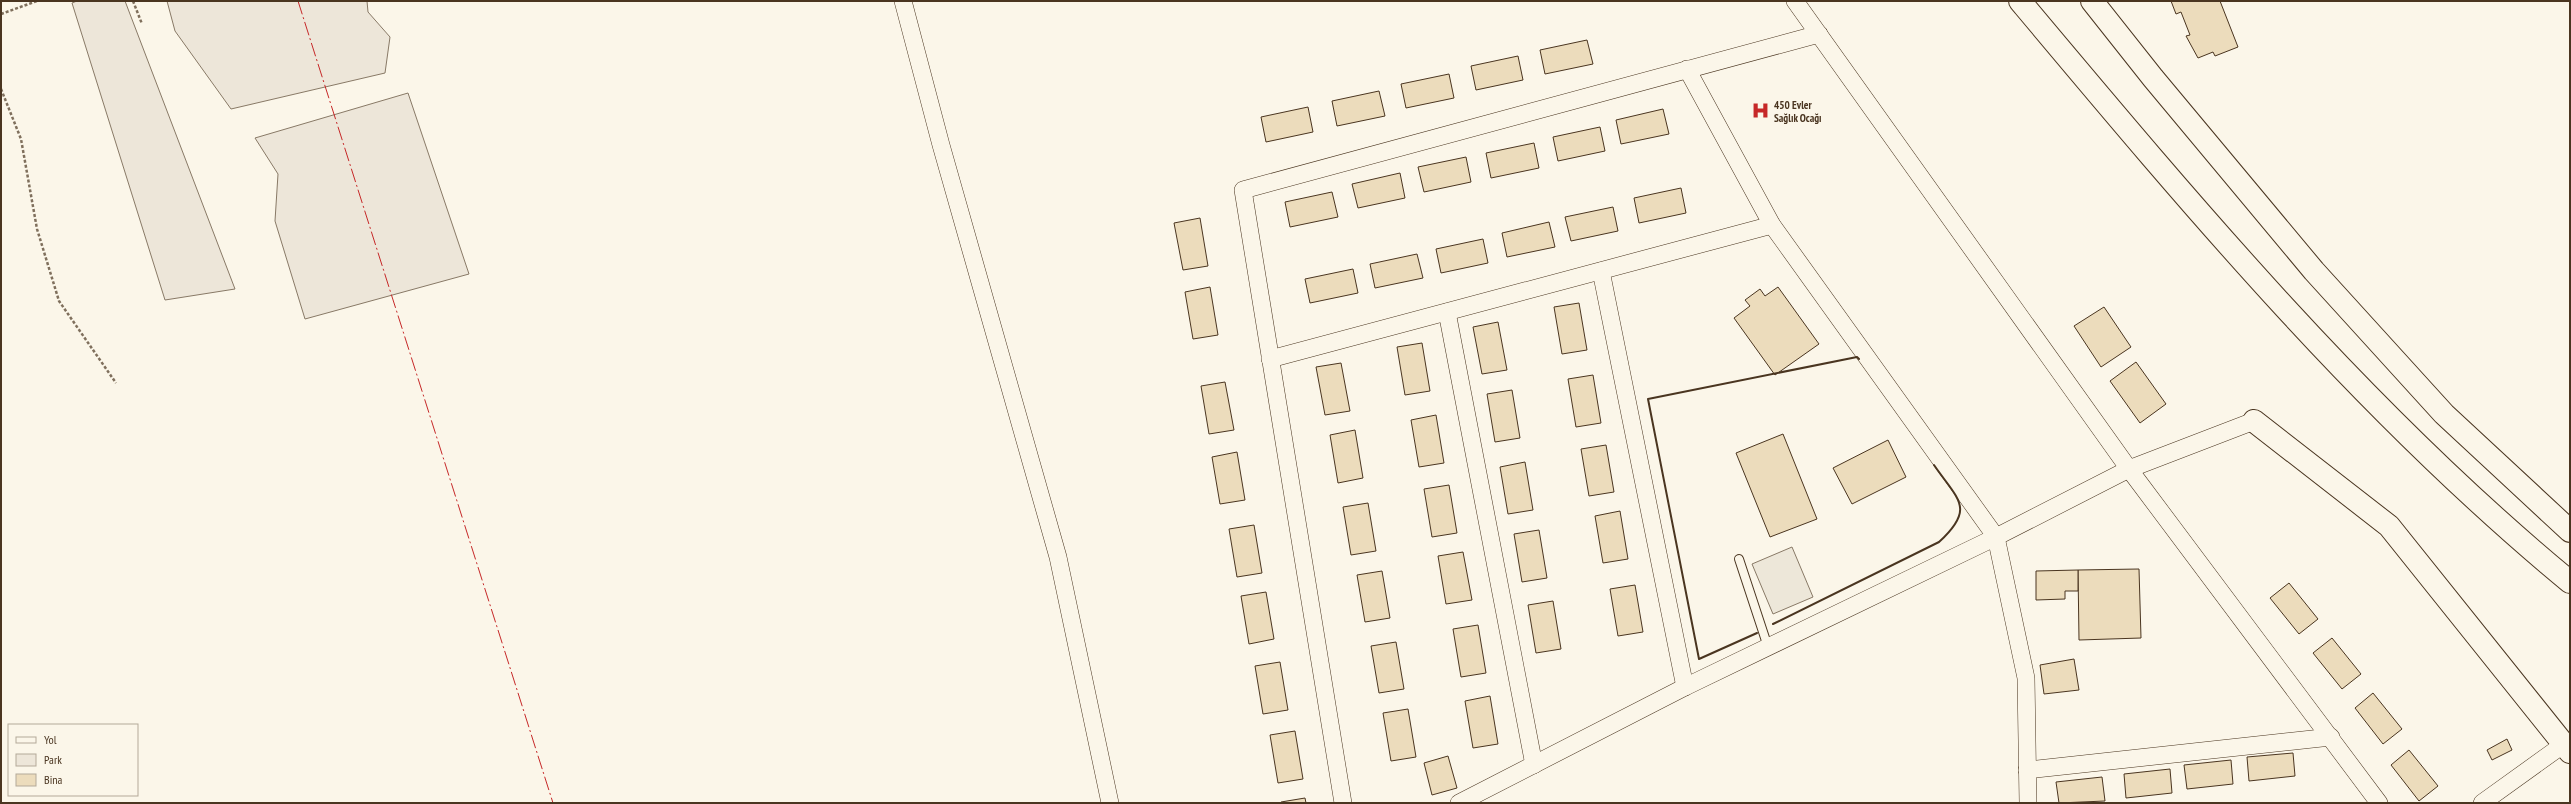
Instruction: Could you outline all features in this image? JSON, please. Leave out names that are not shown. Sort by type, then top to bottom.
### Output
[{"type":"street","points":[[902,1],[941,145],[1058,557],[1110,803]]},
{"type":"street","points":[[1795,1],[2129,469],[2331,737],[2378,803]]},
{"type":"street","points":[[2020,1],[2256,276],[2427,456],[2570,582]]},
{"type":"street","points":[[2092,1],[2153,78],[2314,270],[2444,414],[2570,531]]},
{"type":"street","points":[[1343,803],[1243,190],[1819,34]]},
{"type":"street","points":[[1687,69],[1772,225],[1996,538],[2026,678],[2028,803]]},
{"type":"street","points":[[1270,359],[1772,225]]},
{"type":"street","points":[[1602,270],[1685,687]]},
{"type":"street","points":[[1447,312],[1534,765]]},
{"type":"street","points":[[1459,803],[1685,687],[1996,538],[2129,469],[2254,421],[2389,526],[2567,748],[2482,803]]},
{"type":"street","points":[[2028,770],[2331,737]]},
{"type":"lane","points":[[1739,559],[1768,647]]},
{"type":"path","points":[[1,14],[37,1]]},
{"type":"path","points":[[133,1],[142,24]]},
{"type":"path","points":[[1,89],[21,139],[37,229],[59,301],[116,383]]},
{"type":"green space","points":[[77,1],[125,1],[235,289],[165,300],[72,3]]},
{"type":"green space","points":[[167,1],[367,1],[368,12],[390,37],[385,73],[231,109],[175,31]]},
{"type":"green space","points":[[408,93],[469,274],[305,319],[275,221],[278,174],[255,138]]},
{"type":"shaded area","points":[[1792,547],[1813,597],[1773,614],[1752,564]]},
{"type":"building","points":[[2171,1],[2220,1],[2238,47],[2215,56],[2213,52],[2198,58],[2186,36],[2190,35],[2181,12],[2176,14]]},
{"type":"building","points":[[1587,40],[1593,64],[1545,74],[1540,50]]},
{"type":"building","points":[[1518,56],[1523,80],[1476,90],[1471,66]]},
{"type":"building","points":[[1449,74],[1454,98],[1406,108],[1401,84]]},
{"type":"building","points":[[1379,91],[1385,116],[1337,126],[1332,101]]},
{"type":"building","points":[[1308,107],[1313,132],[1266,142],[1261,117]]},
{"type":"building","points":[[1663,109],[1669,134],[1621,144],[1616,120]]},
{"type":"building","points":[[1600,127],[1605,151],[1558,161],[1553,137]]},
{"type":"building","points":[[1534,143],[1539,168],[1491,178],[1486,153]]},
{"type":"building","points":[[1466,157],[1471,182],[1424,192],[1418,167]]},
{"type":"building","points":[[1400,173],[1405,198],[1358,208],[1352,184]]},
{"type":"building","points":[[1681,188],[1686,213],[1639,223],[1634,198]]},
{"type":"building","points":[[1332,192],[1338,217],[1290,227],[1285,202]]},
{"type":"building","points":[[1613,207],[1618,231],[1571,241],[1565,217]]},
{"type":"building","points":[[1200,218],[1208,266],[1183,270],[1174,223]]},
{"type":"building","points":[[1549,222],[1555,247],[1507,257],[1502,233]]},
{"type":"building","points":[[1483,239],[1488,263],[1441,273],[1436,249]]},
{"type":"building","points":[[1417,254],[1423,278],[1375,288],[1370,264]]},
{"type":"building","points":[[1353,269],[1358,293],[1310,303],[1305,279]]},
{"type":"building","points":[[1210,287],[1218,335],[1193,339],[1185,292]]},
{"type":"building","points":[[1778,287],[1819,344],[1775,375],[1734,318],[1750,306],[1745,300],[1760,289],[1765,296]]},
{"type":"building","points":[[1579,303],[1587,350],[1562,354],[1554,307]]},
{"type":"building","points":[[2104,307],[2131,347],[2101,367],[2074,326]]},
{"type":"building","points":[[1498,322],[1507,370],[1482,374],[1473,327]]},
{"type":"building","points":[[1422,343],[1430,391],[1405,395],[1397,347]]},
{"type":"building","points":[[2136,362],[2166,404],[2140,423],[2110,381]]},
{"type":"building","points":[[1341,363],[1350,411],[1325,415],[1316,367]]},
{"type":"building","points":[[1593,375],[1601,423],[1576,427],[1568,379]]},
{"type":"building","points":[[1225,382],[1234,430],[1209,434],[1201,386]]},
{"type":"building","points":[[1512,390],[1520,438],[1495,442],[1487,394]]},
{"type":"building","points":[[1436,415],[1444,463],[1419,467],[1411,420]]},
{"type":"building","points":[[1355,430],[1363,478],[1338,483],[1330,435]]},
{"type":"building","points":[[1783,434],[1817,519],[1770,537],[1736,453]]},
{"type":"building","points":[[1888,440],[1906,477],[1852,504],[1833,468]]},
{"type":"building","points":[[1606,445],[1614,492],[1589,496],[1581,449]]},
{"type":"building","points":[[1237,452],[1245,500],[1220,504],[1212,457]]},
{"type":"building","points":[[1525,462],[1533,510],[1508,514],[1500,467]]},
{"type":"building","points":[[1449,485],[1457,533],[1432,537],[1424,489]]},
{"type":"building","points":[[1368,503],[1376,551],[1351,555],[1343,507]]},
{"type":"building","points":[[1620,511],[1628,559],[1603,563],[1595,516]]},
{"type":"building","points":[[1254,525],[1262,573],[1237,577],[1229,529]]},
{"type":"building","points":[[1539,530],[1547,578],[1522,582],[1514,534]]},
{"type":"building","points":[[1463,552],[1472,600],[1446,604],[1438,556]]},
{"type":"building","points":[[2139,569],[2141,638],[2079,640],[2078,570]]},
{"type":"building","points":[[2078,570],[2078,591],[2065,591],[2065,599],[2036,600],[2036,571]]},
{"type":"building","points":[[1382,571],[1390,618],[1365,622],[1357,575]]},
{"type":"building","points":[[2289,583],[2318,619],[2299,634],[2270,598]]},
{"type":"building","points":[[1635,585],[1643,632],[1618,636],[1610,589]]},
{"type":"building","points":[[1266,592],[1274,639],[1249,644],[1241,596]]},
{"type":"building","points":[[1553,601],[1561,649],[1536,653],[1528,605]]},
{"type":"building","points":[[1478,625],[1486,673],[1461,677],[1453,629]]},
{"type":"building","points":[[2332,638],[2361,674],[2342,689],[2313,653]]},
{"type":"building","points":[[1396,642],[1404,689],[1379,693],[1371,646]]},
{"type":"building","points":[[2074,659],[2079,690],[2044,694],[2040,665]]},
{"type":"building","points":[[1280,662],[1288,710],[1263,714],[1255,666]]},
{"type":"building","points":[[2373,693],[2402,729],[2383,744],[2355,708]]},
{"type":"building","points":[[1490,696],[1498,744],[1473,748],[1465,701]]},
{"type":"building","points":[[1408,709],[1416,757],[1391,761],[1383,713]]},
{"type":"building","points":[[1295,731],[1303,779],[1278,783],[1270,735]]},
{"type":"building","points":[[2507,739],[2512,750],[2492,760],[2487,750]]},
{"type":"building","points":[[2409,750],[2438,786],[2419,801],[2391,765]]},
{"type":"building","points":[[2293,753],[2295,776],[2249,781],[2247,757]]},
{"type":"building","points":[[1448,756],[1457,788],[1432,795],[1424,763]]},
{"type":"building","points":[[2231,760],[2233,784],[2187,789],[2184,765]]},
{"type":"building","points":[[2170,769],[2172,793],[2126,798],[2124,774]]},
{"type":"building","points":[[2102,777],[2105,801],[2059,803],[2056,782]]},
{"type":"building","points":[[1305,798],[1306,803],[1281,803],[1281,802]]},
{"type":"wall","points":[[1757,633],[1699,659],[1648,399],[1857,357],[1859,359]]},
{"type":"wall","points":[[1773,624],[1939,542],[1957,521],[1960,512],[1956,496],[1934,465]]},
{"type":"power","points":[[298,1],[553,803]]},
{"type":"place","name":"450 Evler Sağlık Ocağı","points":[[1761,111]]}]
